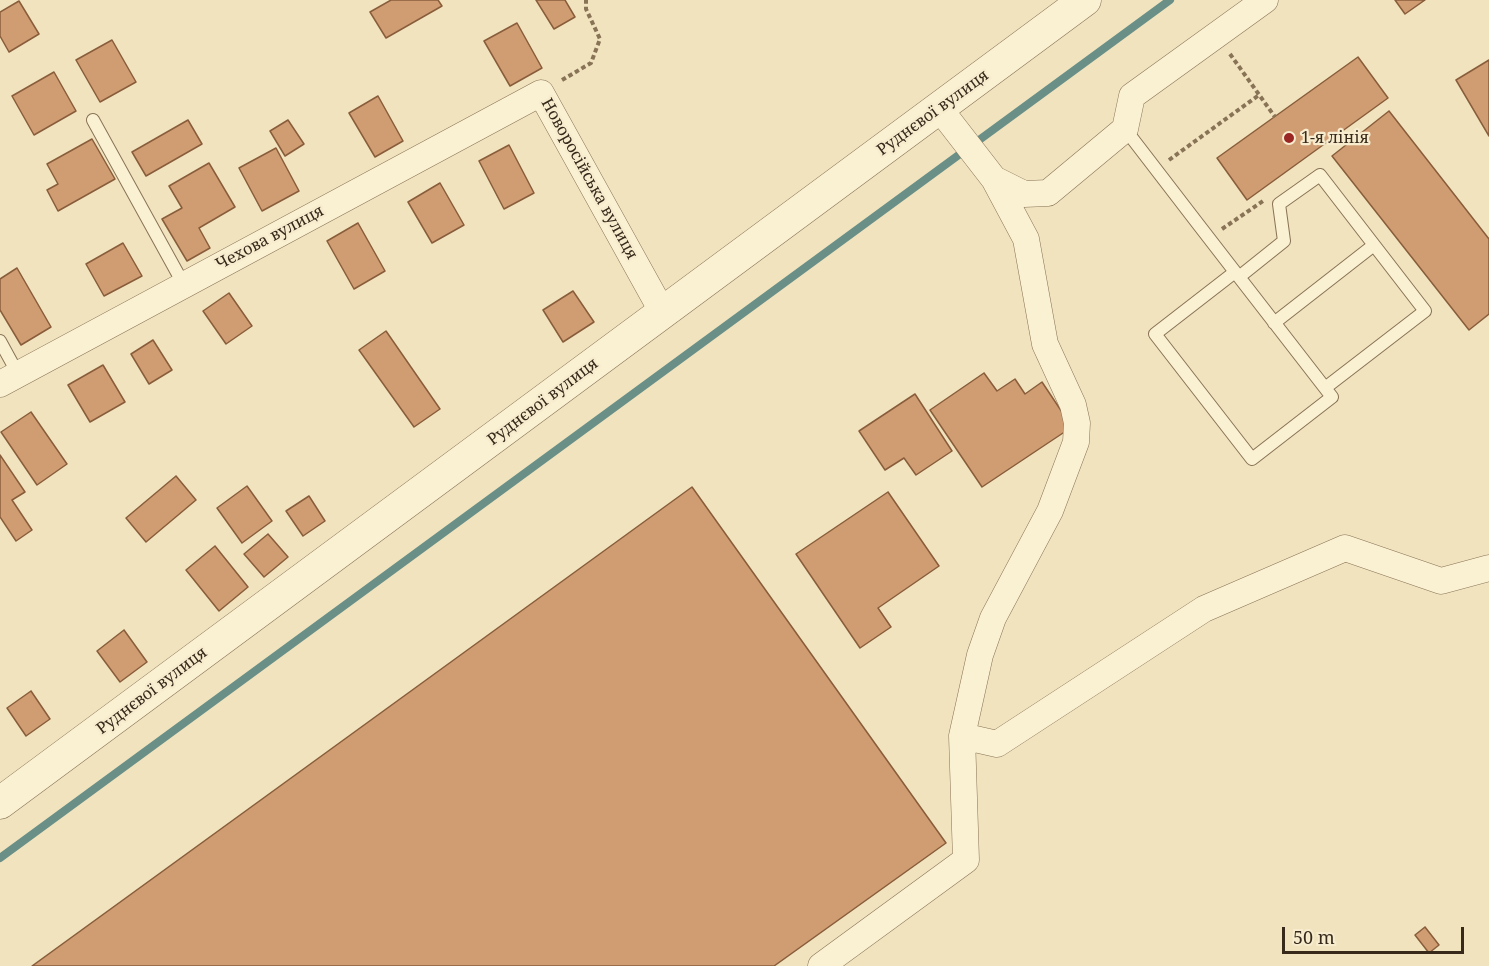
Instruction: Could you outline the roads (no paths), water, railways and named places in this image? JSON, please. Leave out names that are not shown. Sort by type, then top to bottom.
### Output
[{"type":"street","name":"Руднєвої вулиця","points":[[0,803],[1085,0]]},
{"type":"street","points":[[994,179],[1024,194],[1048,193],[1125,129],[1132,96],[1265,0]]},
{"type":"street","name":"Чехова вулиця","points":[[9,379],[541,93]]},
{"type":"street","name":"Новоросійська вулиця","points":[[541,93],[663,313]]},
{"type":"street","points":[[821,966],[966,860],[962,736],[980,655],[993,618],[1050,511],[1076,442],[1073,405],[1045,344],[1026,239],[994,179],[939,108]]},
{"type":"street","points":[[962,736],[997,744],[1204,609],[1345,548],[1442,581],[1489,568]]},
{"type":"lane","points":[[93,120],[184,285]]},
{"type":"lane","points":[[1125,129],[1237,275],[1332,397],[1252,459],[1155,334],[1237,275],[1284,241],[1279,204],[1320,175],[1425,311],[1325,388]]},
{"type":"lane","points":[[1274,322],[1374,245]]},
{"type":"lane","points":[[0,341],[9,379]]},
{"type":"waterway","points":[[0,858],[1170,0]]},
{"type":"place","name":"1-я лінія","points":[[1289,138]]}]
